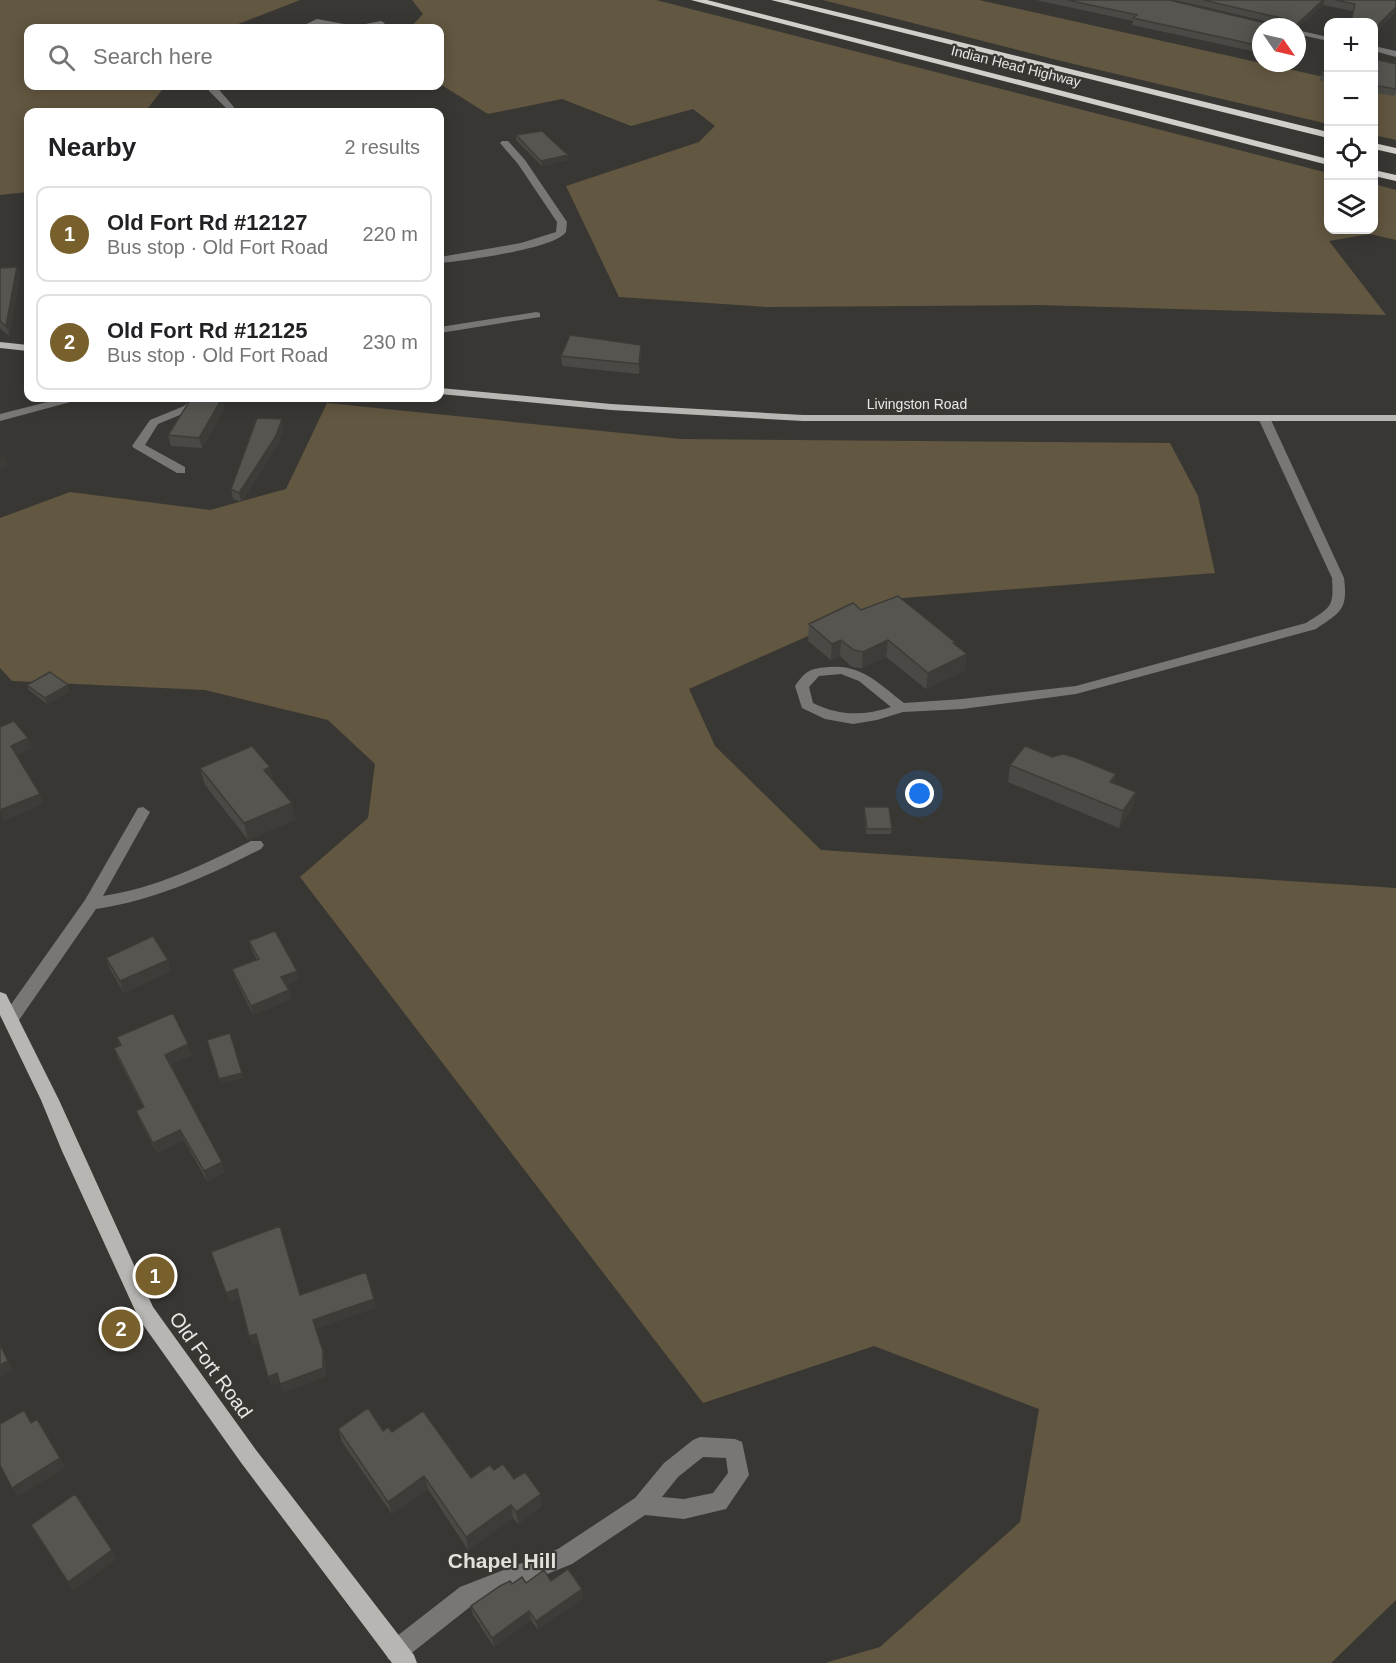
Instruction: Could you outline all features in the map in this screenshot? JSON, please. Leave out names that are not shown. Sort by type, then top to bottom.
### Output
[{"type":"highway","name":"Indian Head Highway","points":[[696,0],[1324,161]]},
{"type":"highway","name":"Indian Head Highway","points":[[776,0],[1324,134]]},
{"type":"highway","points":[[1378,147],[1396,151]]},
{"type":"highway","points":[[1378,174],[1396,178]]},
{"type":"main road","points":[[0,345],[24,348]]},
{"type":"main road","name":"Livingston Road","points":[[444,391],[645,409],[803,418],[1265,420],[1396,418]]},
{"type":"main road","name":"Old Fort Road","points":[[0,998],[50,1100],[71,1151],[146,1313],[249,1457],[401,1657]]},
{"type":"street","points":[[311,24],[317,21],[333,24]]},
{"type":"street","points":[[372,24],[381,22]]},
{"type":"street","points":[[1306,34],[1324,38]]},
{"type":"street","points":[[1378,50],[1396,54]]},
{"type":"street","points":[[213,90],[230,108]]},
{"type":"street","points":[[444,259],[534,243],[559,235],[562,222],[522,162],[505,143]]},
{"type":"street","points":[[444,329],[536,315]]},
{"type":"street","points":[[0,418],[59,402]]},
{"type":"street","points":[[181,470],[138,446],[155,422],[178,414],[196,402]]},
{"type":"street","points":[[901,708],[864,678],[842,670],[815,672],[802,686],[807,705],[835,718],[869,719],[901,708],[962,704],[1076,690],[1311,626],[1330,613],[1340,599],[1338,578],[1265,420]]},
{"type":"street","points":[[11,1018],[91,904],[143,812]]},
{"type":"street","points":[[91,904],[144,894],[166,887],[190,878],[256,845]]},
{"type":"street","points":[[401,1657],[468,1595],[565,1557],[642,1505]]},
{"type":"shaded area","points":[[0,0],[300,0],[238,24],[24,24],[24,90],[162,90],[148,108],[24,108],[24,192],[0,195]]},
{"type":"shaded area","points":[[412,0],[656,0],[1324,172],[1324,234],[1370,234],[1329,241],[1386,315],[1038,305],[766,307],[619,297],[566,186],[699,142],[715,126],[693,109],[631,126],[562,99],[488,114],[444,86],[444,24],[414,24],[423,14]]},
{"type":"shaded area","points":[[823,0],[979,0],[1252,61],[1252,72],[1301,72],[1324,77],[1324,123],[1057,60]]},
{"type":"shaded area","points":[[1378,90],[1396,94],[1396,140],[1378,136]]},
{"type":"shaded area","points":[[1378,185],[1396,190],[1396,240],[1370,234],[1378,234]]},
{"type":"shaded area","points":[[327,403],[681,439],[1170,443],[1198,496],[1215,573],[891,599],[689,689],[715,746],[821,850],[1396,888],[1396,1600],[1331,1663],[825,1663],[880,1647],[1020,1522],[1039,1409],[874,1346],[703,1403],[300,877],[368,818],[375,764],[328,720],[205,690],[12,681],[0,668],[0,518],[70,492],[210,510],[286,489]]},
{"type":"building","points":[[1067,0],[1169,0],[1252,20],[1252,44],[1133,18],[1137,15]]},
{"type":"building","points":[[1203,0],[1323,0],[1304,18],[1281,18]]},
{"type":"building","points":[[1335,0],[1396,0],[1396,7],[1379,24],[1378,28],[1378,18],[1352,18],[1355,4]]},
{"type":"building","points":[[1378,60],[1396,64],[1396,89],[1379,86]]},
{"type":"building","points":[[542,131],[568,155],[541,161],[516,135]]},
{"type":"building","points":[[17,267],[6,326],[0,321],[0,268]]},
{"type":"building","points":[[570,335],[641,345],[639,364],[561,356]]},
{"type":"building","points":[[189,402],[220,402],[199,438],[168,435]]},
{"type":"building","points":[[257,418],[282,419],[276,436],[239,493],[231,489]]},
{"type":"building","points":[[898,596],[967,654],[928,673],[888,640],[863,652],[854,650],[841,640],[832,644],[809,624],[853,603],[861,610]]},
{"type":"building","points":[[50,672],[68,685],[45,698],[27,685]]},
{"type":"building","points":[[14,721],[28,738],[11,746],[40,794],[0,810],[0,727]]},
{"type":"building","points":[[252,746],[270,767],[264,770],[292,803],[244,823],[200,768]]},
{"type":"building","points":[[1025,746],[1052,757],[1063,754],[1077,758],[1116,774],[1110,782],[1136,792],[1123,811],[1010,765]]},
{"type":"building","points":[[864,807],[889,807],[892,829],[867,829]]},
{"type":"building","points":[[275,931],[297,971],[281,977],[289,990],[251,1006],[232,969],[259,959],[249,941]]},
{"type":"building","points":[[153,936],[168,960],[120,981],[106,958]]},
{"type":"building","points":[[173,1013],[188,1044],[165,1055],[222,1162],[204,1171],[180,1130],[153,1143],[136,1111],[144,1107],[114,1048],[121,1045],[117,1037]]},
{"type":"building","points":[[230,1033],[242,1073],[219,1079],[207,1040]]},
{"type":"building","points":[[280,1226],[300,1295],[366,1272],[374,1299],[313,1320],[323,1351],[323,1368],[280,1384],[277,1373],[268,1377],[256,1334],[249,1336],[237,1289],[226,1293],[211,1252]]},
{"type":"building","points":[[0,1344],[8,1361],[0,1365]]},
{"type":"building","points":[[368,1408],[383,1431],[388,1427],[392,1432],[423,1411],[471,1478],[490,1465],[494,1470],[503,1464],[514,1479],[525,1472],[541,1494],[516,1512],[511,1505],[466,1537],[424,1476],[388,1502],[338,1429]]},
{"type":"building","points":[[24,1410],[31,1423],[37,1419],[60,1458],[12,1488],[0,1465],[0,1424]]},
{"type":"building","points":[[75,1494],[112,1550],[68,1582],[31,1525]]},
{"type":"building","points":[[568,1569],[582,1589],[536,1621],[529,1611],[492,1638],[471,1606],[510,1581],[512,1584],[522,1577],[526,1583],[544,1570],[551,1581]]},
{"type":"place","name":"Old Fort Rd #12127","points":[[155,1276]]},
{"type":"place","name":"Old Fort Rd #12125","points":[[121,1329]]},
{"type":"district","name":"Chapel Hill","points":[[502,1561]]}]
